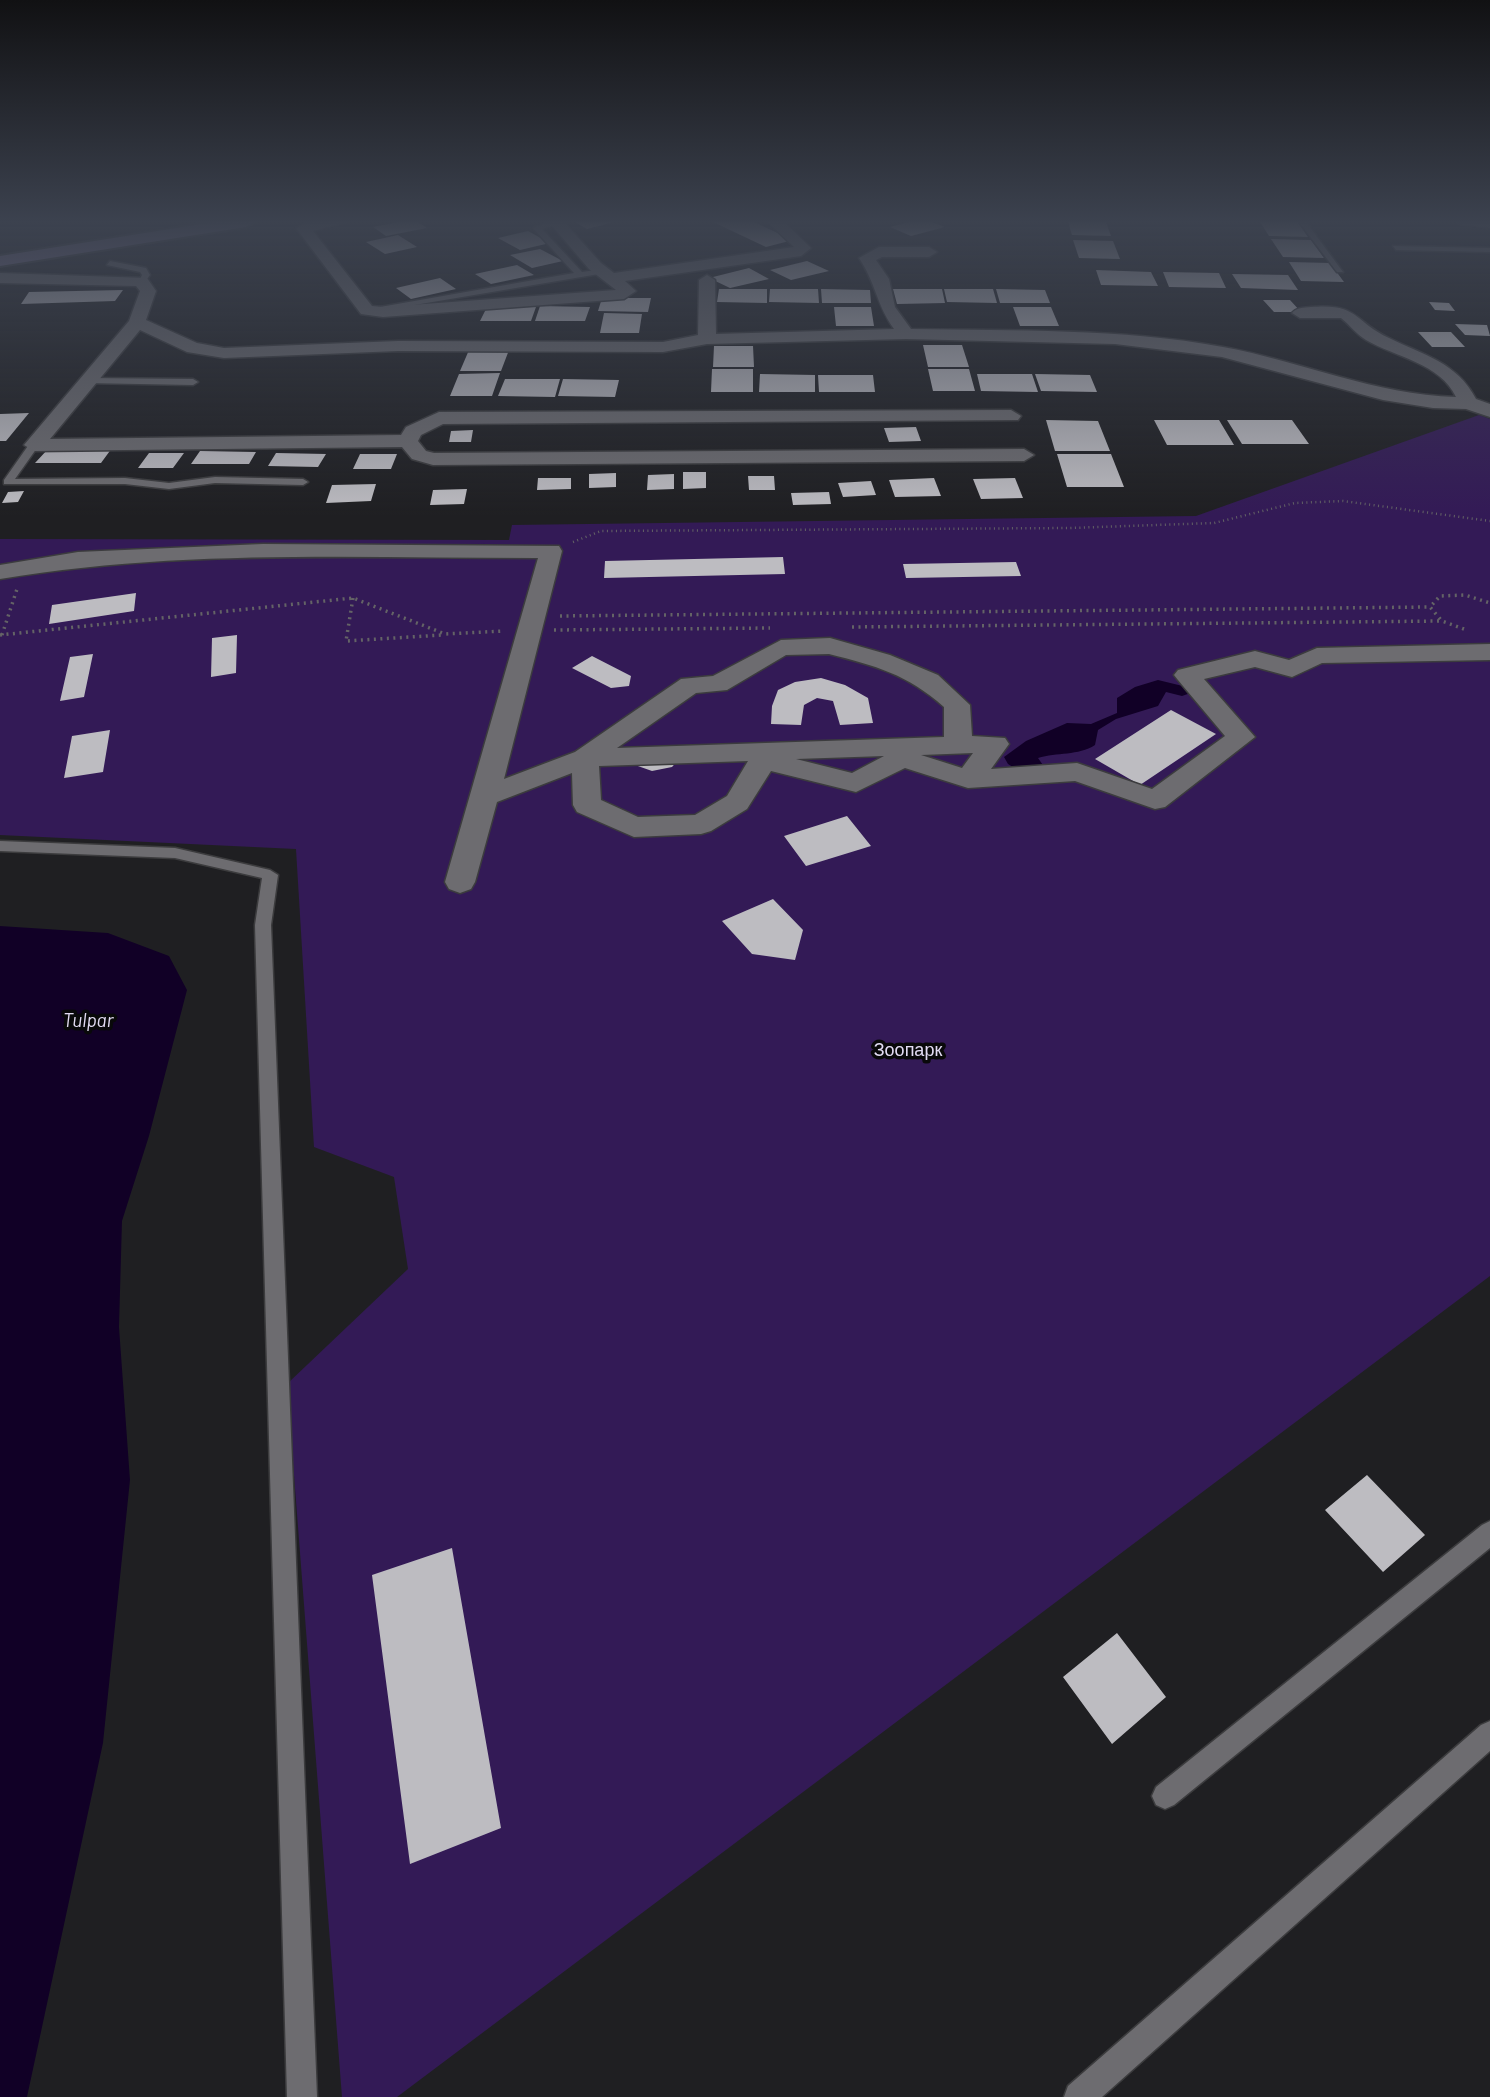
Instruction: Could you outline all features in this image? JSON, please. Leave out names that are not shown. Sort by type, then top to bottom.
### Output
[{"type":"street","points":[[707,320],[707,339]]},
{"type":"street","points":[[896,320],[906,334]]},
{"type":"street","points":[[1354,320],[1370,335],[1441,367],[1463,389],[1468,403]]},
{"type":"street","points":[[34,445],[137,322],[193,348],[225,353],[398,346],[663,347],[707,339],[906,334],[1115,339],[1223,352],[1383,394],[1433,402],[1468,403],[1490,411]]},
{"type":"street","points":[[408,441],[413,431],[439,418],[1011,416]]},
{"type":"street","points":[[34,445],[408,441]]},
{"type":"street","points":[[408,441],[419,455],[433,460],[1024,455]]},
{"type":"street","points":[[0,572],[78,559],[263,551],[551,551],[460,882]]},
{"type":"street","points":[[484,797],[585,758],[690,685],[718,684],[781,648],[830,646],[881,660],[929,680],[957,705],[960,729],[956,745]]},
{"type":"street","points":[[585,758],[587,805],[634,827],[701,824],[737,802],[763,760],[856,783],[902,758],[968,779],[1077,772],[1155,800],[1241,737],[1187,675],[1255,659],[1292,669],[1317,656],[1490,652]]},
{"type":"street","points":[[585,758],[995,744],[968,779]]},
{"type":"lane","points":[[88,381],[192,382]]},
{"type":"lane","points":[[34,445],[8,482],[125,481],[169,486],[215,480],[303,482]]},
{"type":"lane","points":[[0,846],[175,853],[270,875],[263,925],[302,2097]]},
{"type":"lane","points":[[1165,1796],[1490,1533]]},
{"type":"lane","points":[[1079,2097],[1490,1734]]},
{"type":"path","points":[[551,551],[601,531],[1070,528],[1214,523],[1295,503],[1343,501],[1490,521]]},
{"type":"path","points":[[25,568],[1,635],[353,598],[445,634]]},
{"type":"path","points":[[353,598],[346,641],[445,634],[533,623],[1430,607],[1440,596],[1465,595],[1490,603]]},
{"type":"path","points":[[1430,607],[1442,621]]},
{"type":"path","points":[[849,627],[1442,621],[1470,631]]},
{"type":"path","points":[[533,623],[780,627]]},
{"type":"green space","name":"Зоопарк","points":[[1479,415],[1490,419],[1490,1276],[397,2097],[342,2097],[287,1384],[408,1269],[394,1177],[314,1147],[296,849],[0,835],[0,539],[509,540],[512,525],[1196,516]]},
{"type":"water","points":[[1158,680],[1199,690],[1182,696],[1166,692],[1158,706],[1116,719],[1098,730],[1095,745],[1075,752],[1038,758],[1045,768],[1024,774],[1008,764],[1004,757],[1026,741],[1067,723],[1091,724],[1117,713],[1117,698],[1135,687]]},
{"type":"water","name":"Tulpar","points":[[0,926],[108,933],[169,956],[187,990],[149,1136],[122,1221],[119,1327],[130,1480],[103,1743],[27,2097],[0,2097]]},
{"type":"building","points":[[481,320],[531,320],[531,321]]},
{"type":"building","points":[[535,320],[585,320],[585,321]]},
{"type":"building","points":[[603,320],[641,320],[639,333],[600,333]]},
{"type":"building","points":[[835,320],[873,320],[874,326],[836,326]]},
{"type":"building","points":[[1018,320],[1056,320],[1059,326],[1020,326]]},
{"type":"building","points":[[1455,324],[1487,325],[1490,336],[1465,335]]},
{"type":"building","points":[[1418,332],[1451,332],[1465,347],[1432,347]]},
{"type":"building","points":[[923,345],[962,345],[969,367],[928,367]]},
{"type":"building","points":[[714,346],[753,346],[754,367],[713,367]]},
{"type":"building","points":[[469,350],[509,350],[501,371],[460,371]]},
{"type":"building","points":[[712,369],[753,369],[753,392],[711,392]]},
{"type":"building","points":[[928,369],[969,369],[975,391],[933,391]]},
{"type":"building","points":[[500,373],[492,396],[450,396],[459,374]]},
{"type":"building","points":[[760,374],[815,375],[815,392],[759,392]]},
{"type":"building","points":[[977,374],[1032,374],[1038,392],[981,391]]},
{"type":"building","points":[[1035,374],[1090,375],[1097,392],[1041,391]]},
{"type":"building","points":[[818,375],[873,375],[875,392],[819,392]]},
{"type":"building","points":[[505,379],[560,379],[555,397],[498,396]]},
{"type":"building","points":[[563,379],[619,380],[615,397],[558,396]]},
{"type":"building","points":[[29,413],[6,441],[0,441],[0,414]]},
{"type":"building","points":[[1046,420],[1098,421],[1110,451],[1055,451]]},
{"type":"building","points":[[1154,420],[1219,420],[1234,445],[1167,445]]},
{"type":"building","points":[[1227,420],[1292,420],[1309,444],[1242,444]]},
{"type":"building","points":[[916,427],[921,441],[889,442],[884,428]]},
{"type":"building","points":[[473,430],[471,442],[449,442],[451,431]]},
{"type":"building","points":[[112,448],[101,463],[35,463],[48,449]]},
{"type":"building","points":[[200,451],[256,452],[249,464],[191,464]]},
{"type":"building","points":[[149,453],[184,453],[173,468],[138,468]]},
{"type":"building","points":[[276,453],[326,454],[318,467],[268,466]]},
{"type":"building","points":[[360,454],[397,454],[391,469],[353,469]]},
{"type":"building","points":[[1057,454],[1111,454],[1124,487],[1067,487]]},
{"type":"building","points":[[683,472],[706,472],[706,488],[683,489]]},
{"type":"building","points":[[616,473],[616,487],[589,488],[589,474]]},
{"type":"building","points":[[674,474],[674,489],[647,490],[648,475]]},
{"type":"building","points":[[748,476],[774,476],[775,490],[749,490]]},
{"type":"building","points":[[538,478],[571,478],[571,489],[537,490]]},
{"type":"building","points":[[934,478],[941,496],[895,497],[889,480]]},
{"type":"building","points":[[1015,478],[1023,498],[981,499],[973,479]]},
{"type":"building","points":[[871,481],[876,495],[843,497],[838,483]]},
{"type":"building","points":[[376,484],[371,501],[326,503],[332,485]]},
{"type":"building","points":[[467,489],[464,504],[430,505],[433,490]]},
{"type":"building","points":[[24,491],[18,502],[2,503],[8,492]]},
{"type":"building","points":[[829,492],[831,504],[793,505],[791,493]]},
{"type":"building","points":[[783,557],[785,574],[604,578],[605,561]]},
{"type":"building","points":[[1016,562],[1021,576],[906,578],[903,564]]},
{"type":"building","points":[[136,593],[134,611],[49,624],[52,605]]},
{"type":"building","points":[[237,635],[236,673],[211,677],[212,638]]},
{"type":"building","points":[[93,654],[84,697],[60,701],[70,657]]},
{"type":"building","points":[[592,656],[631,676],[629,686],[611,688],[572,668]]},
{"type":"building","points":[[821,678],[845,685],[868,698],[873,723],[840,725],[833,701],[817,698],[804,705],[801,725],[771,724],[772,706],[778,690],[795,682]]},
{"type":"building","points":[[1171,710],[1216,734],[1140,785],[1095,759]]},
{"type":"building","points":[[110,730],[103,772],[64,778],[72,736]]},
{"type":"building","points":[[683,755],[672,767],[652,771],[635,765],[631,756]]},
{"type":"building","points":[[847,816],[871,846],[806,866],[784,836]]},
{"type":"building","points":[[773,899],[803,930],[795,960],[752,954],[722,921]]},
{"type":"building","points":[[1367,1475],[1425,1535],[1383,1572],[1325,1510]]},
{"type":"building","points":[[452,1548],[501,1828],[410,1864],[372,1575]]},
{"type":"building","points":[[1117,1633],[1166,1697],[1112,1744],[1063,1677]]}]
